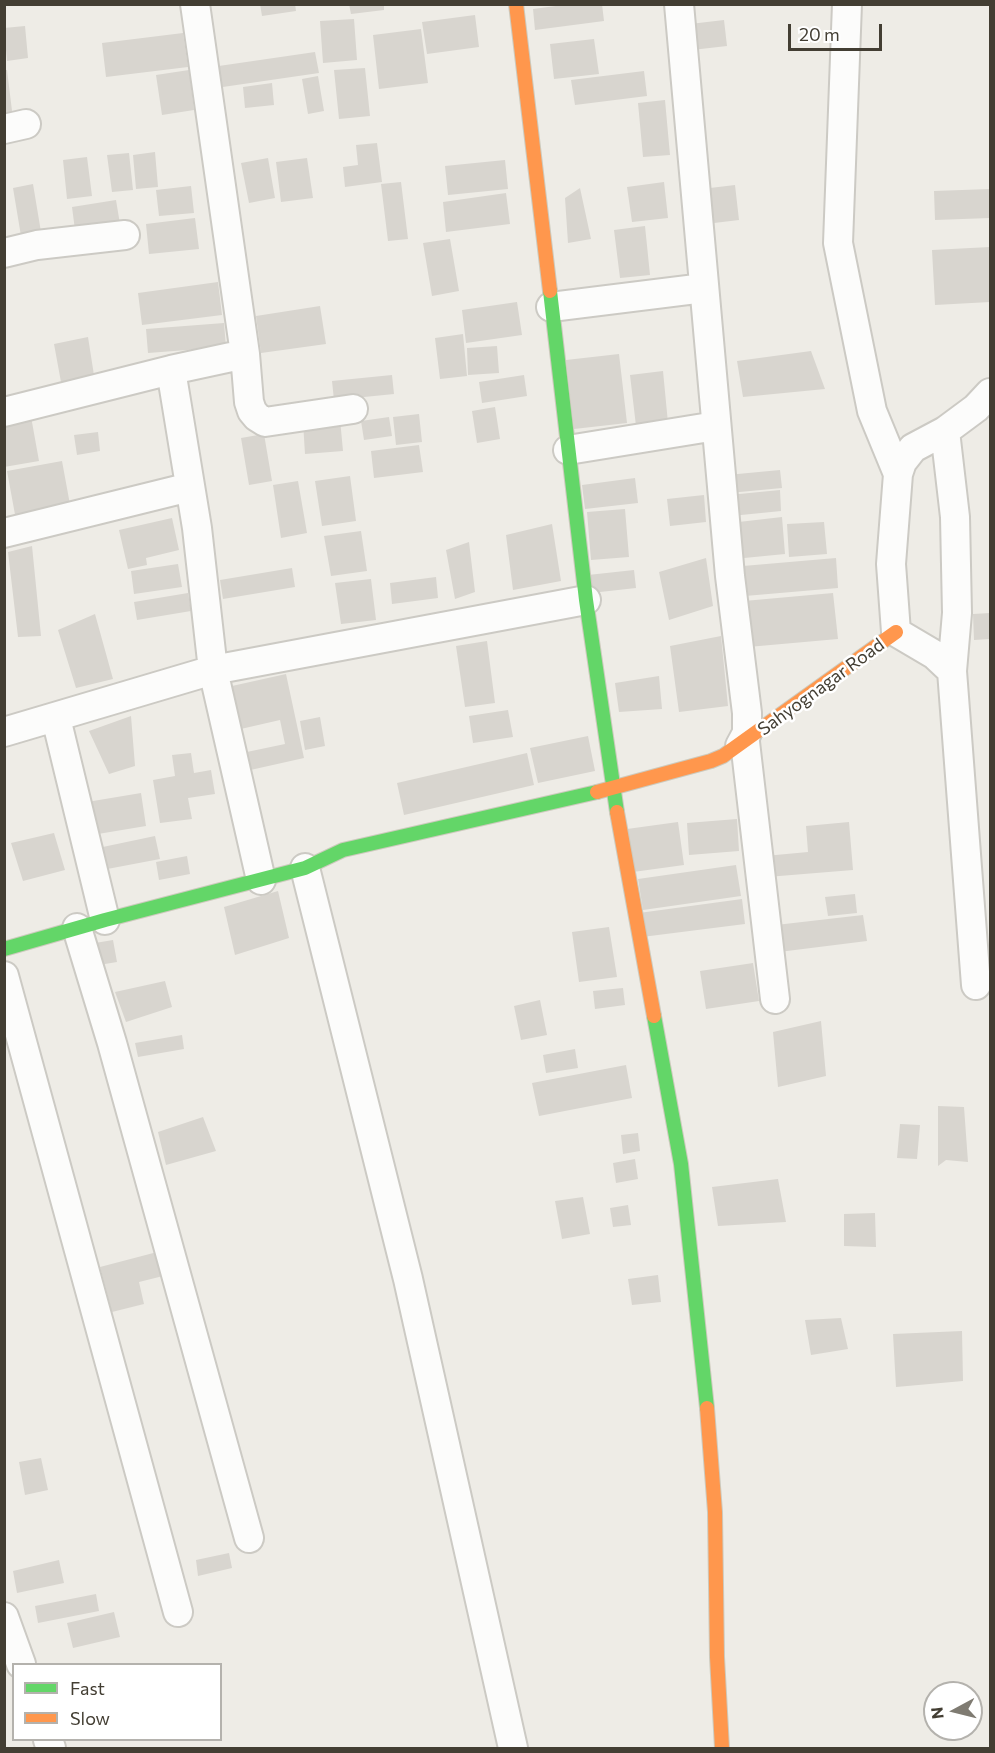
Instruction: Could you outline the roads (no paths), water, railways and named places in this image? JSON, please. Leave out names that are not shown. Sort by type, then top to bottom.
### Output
[{"type":"street","points":[[195,4],[245,354],[249,402],[257,417],[265,422],[353,409]]},
{"type":"street","points":[[516,4],[586,600],[613,788],[681,1164],[707,1401],[714,1490],[717,1657],[722,1749]]},
{"type":"street","points":[[679,4],[730,576],[747,712],[747,733],[742,744],[775,999]]},
{"type":"street","points":[[847,4],[838,243],[872,411],[898,474]]},
{"type":"street","points":[[4,253],[37,245],[125,235]]},
{"type":"street","points":[[551,307],[704,288]]},
{"type":"street","points":[[4,412],[245,354]]},
{"type":"street","points":[[171,370],[190,487],[213,670],[261,880]]},
{"type":"street","name":"Sahyognagar Road","points":[[4,949],[305,868],[343,850],[613,788],[711,761],[742,744],[896,632],[891,564],[898,474],[902,462],[913,448],[945,431],[976,408],[990,393]]},
{"type":"street","points":[[568,450],[716,426]]},
{"type":"street","points":[[945,431],[955,541],[957,613],[952,671],[976,985]]},
{"type":"street","points":[[4,532],[190,487]]},
{"type":"street","points":[[4,732],[213,670],[586,600]]},
{"type":"street","points":[[896,632],[934,655],[952,671]]},
{"type":"street","points":[[56,718],[105,920]]},
{"type":"street","points":[[305,868],[408,1279],[513,1749]]},
{"type":"street","points":[[77,928],[112,1042],[249,1538]]},
{"type":"street","points":[[4,976],[178,1612]]},
{"type":"street","points":[[4,1617],[20,1663]]}]
